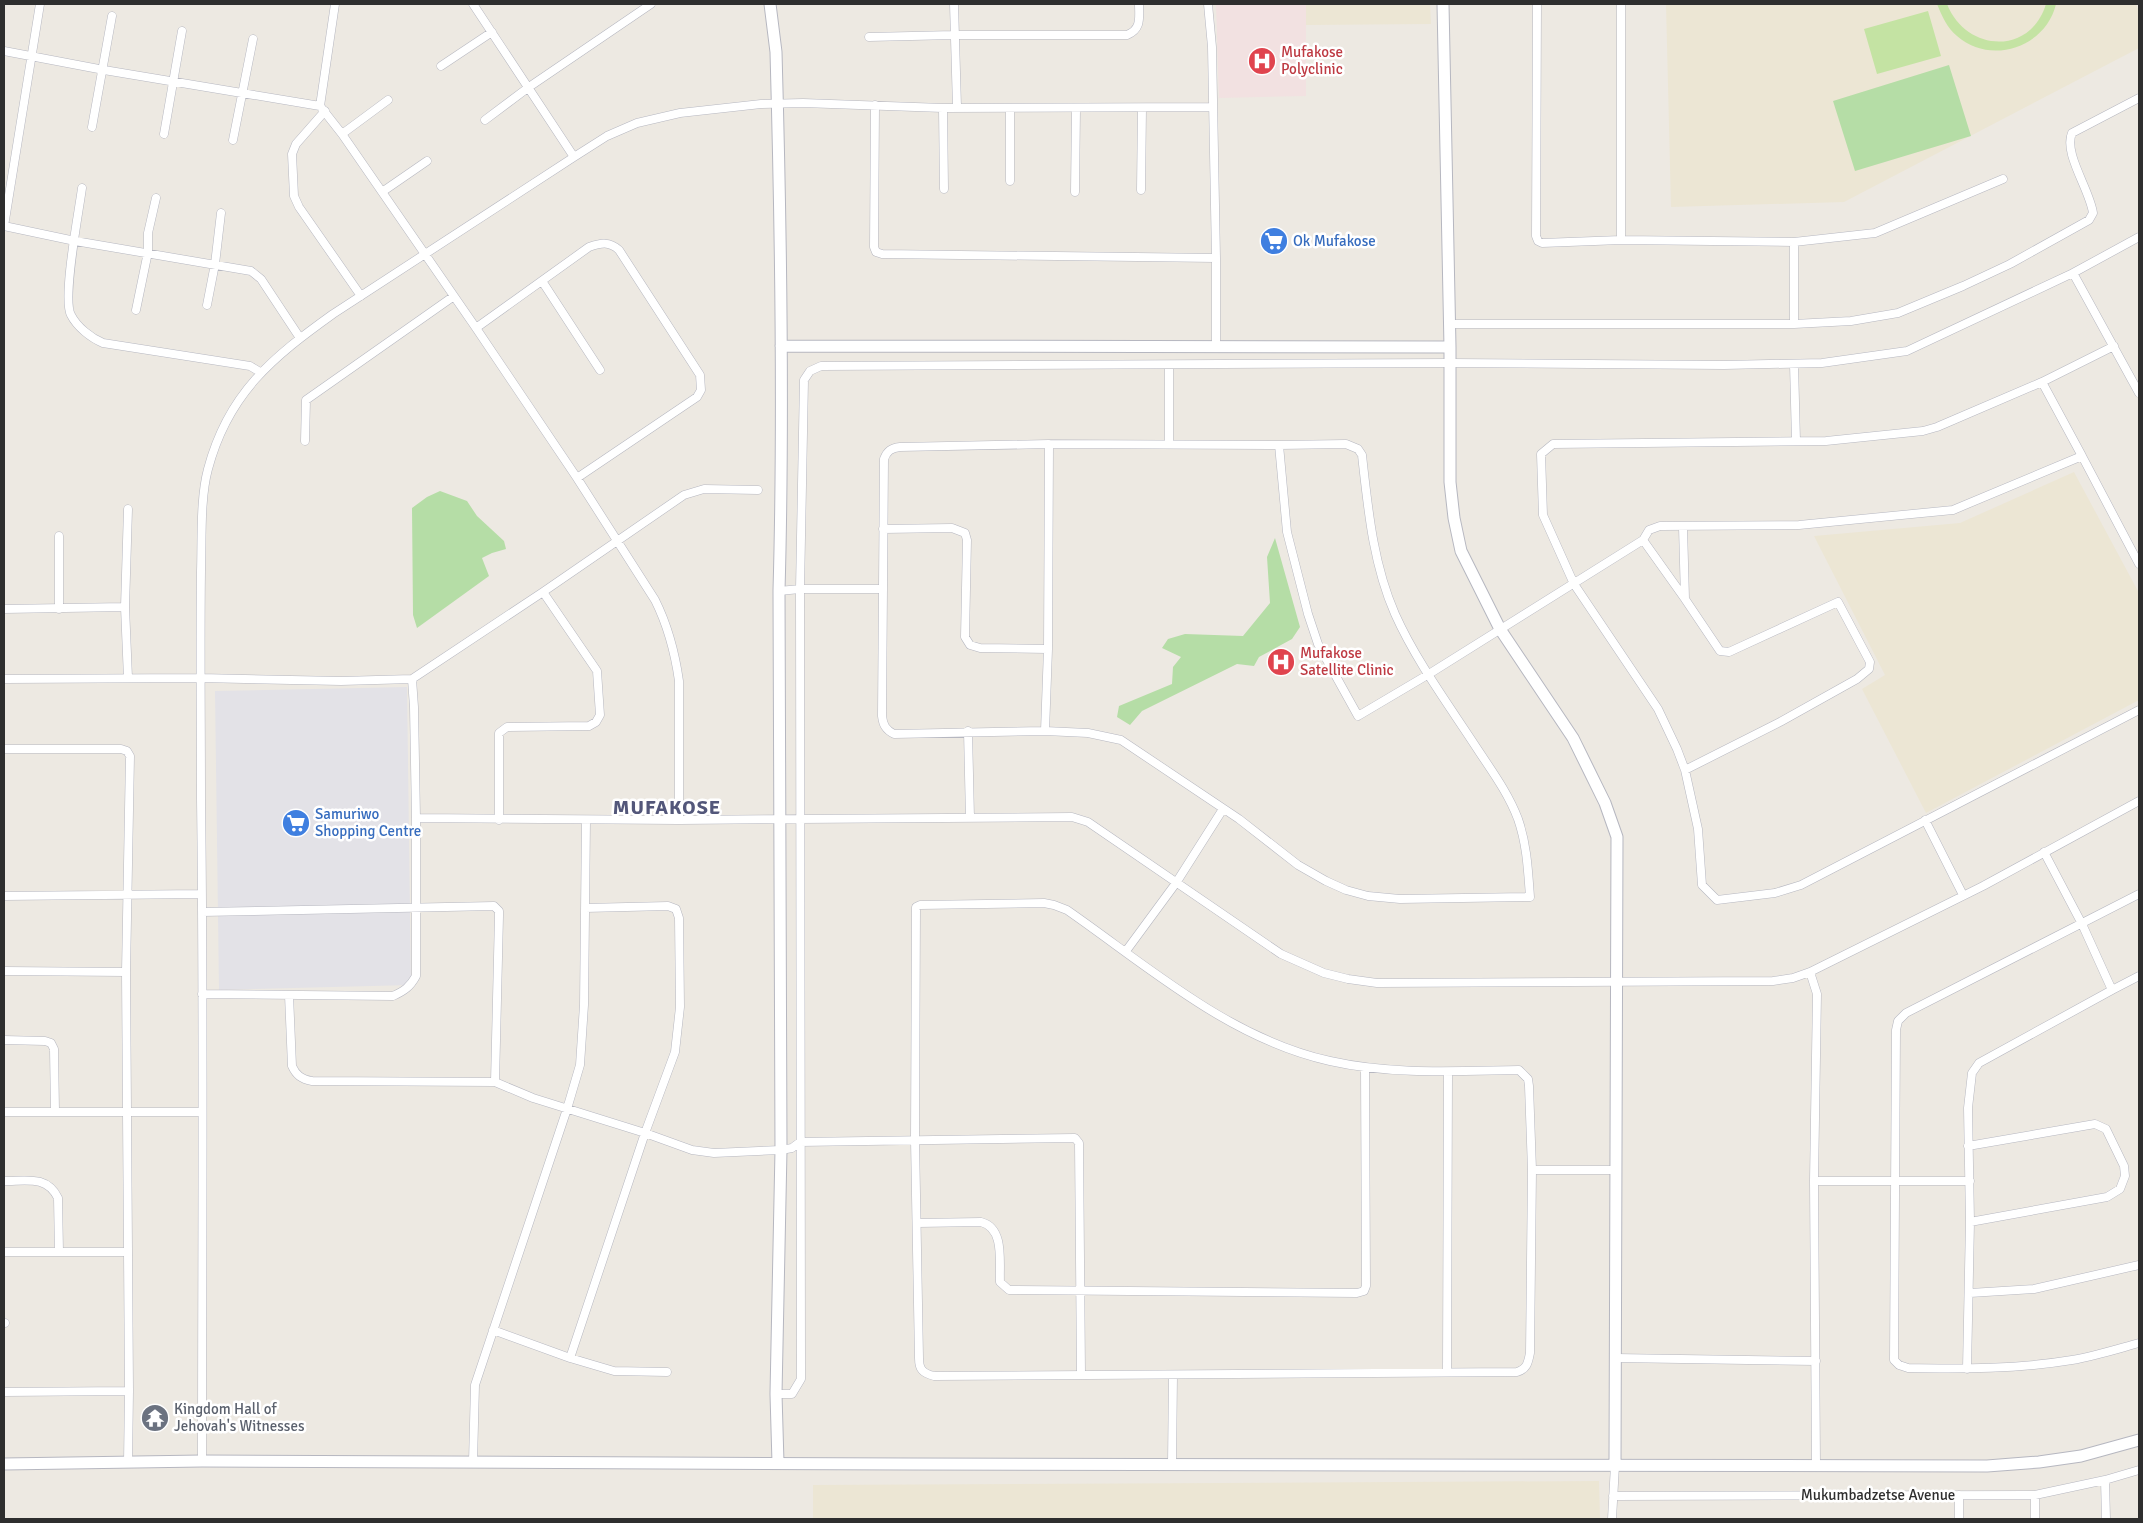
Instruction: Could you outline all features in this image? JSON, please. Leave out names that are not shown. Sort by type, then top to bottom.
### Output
[{"type":"street","points":[[40,4],[4,227],[251,271],[260,279],[300,338]]},
{"type":"street","points":[[335,4],[323,108],[296,144],[292,154],[294,196],[299,207],[361,296]]},
{"type":"street","points":[[473,4],[574,157]]},
{"type":"street","points":[[485,120],[528,87],[651,4]]},
{"type":"street","points":[[770,4],[776,52],[781,346],[779,591],[781,1150],[776,1394],[778,1463]]},
{"type":"street","points":[[954,4],[957,107]]},
{"type":"street","points":[[869,37],[1127,35],[1132,33],[1138,26],[1139,4]]},
{"type":"street","points":[[1208,4],[1212,47],[1216,347]]},
{"type":"street","points":[[1443,4],[1450,347],[1450,482],[1454,518],[1461,551],[1500,629],[1573,738],[1605,803],[1617,837],[1615,1465],[1612,1519]]},
{"type":"street","points":[[1537,4],[1536,236],[1538,241],[1542,243],[1622,240],[1794,242],[1875,233],[2003,179]]},
{"type":"street","points":[[1621,4],[1622,240]]},
{"type":"street","points":[[92,128],[104,70],[112,16]]},
{"type":"street","points":[[164,134],[182,31]]},
{"type":"street","points":[[441,66],[492,32]]},
{"type":"street","points":[[233,140],[254,38]]},
{"type":"street","points":[[4,51],[104,70],[243,92],[323,108],[476,328],[577,478],[655,600],[664,618],[679,681],[679,820]]},
{"type":"street","points":[[1449,324],[1794,324],[1851,321],[1898,313],[1964,286],[2010,264],[2089,220],[2093,213],[2092,202],[2071,151],[2069,140],[2072,133],[2139,98]]},
{"type":"street","points":[[342,134],[388,100]]},
{"type":"street","points":[[202,1461],[200,678],[202,524],[207,471],[220,430],[239,399],[260,372],[300,338],[574,157],[607,136],[637,123],[680,113],[777,104],[944,108],[1213,107]]},
{"type":"street","points":[[875,105],[874,247],[876,252],[882,254],[1216,258]]},
{"type":"street","points":[[944,108],[944,190]]},
{"type":"street","points":[[1010,108],[1010,181]]},
{"type":"street","points":[[1075,192],[1076,108]]},
{"type":"street","points":[[1141,190],[1142,108]]},
{"type":"street","points":[[382,192],[427,161]]},
{"type":"street","points":[[82,188],[68,287],[68,305],[71,315],[93,339],[103,343],[250,366],[260,372]]},
{"type":"street","points":[[136,310],[148,252],[148,233],[156,198]]},
{"type":"street","points":[[207,305],[215,264],[221,213]]},
{"type":"street","points":[[776,1394],[792,1394],[800,1380],[800,589],[804,380],[810,371],[821,366],[1450,363],[1724,365],[1822,363],[1907,351],[2073,273],[2139,237]]},
{"type":"street","points":[[1794,242],[1794,324]]},
{"type":"street","points":[[476,328],[589,247],[611,244],[619,250],[700,375],[702,382],[701,390],[697,397],[577,478]]},
{"type":"street","points":[[2073,273],[2139,393]]},
{"type":"street","points":[[542,282],[600,370]]},
{"type":"street","points":[[305,441],[306,400],[454,296]]},
{"type":"street","points":[[781,346],[1450,347]]},
{"type":"street","points":[[2114,346],[2042,382],[1937,427],[1923,431],[1826,441],[1553,444],[1540,454],[1543,516],[1574,584],[1658,709],[1685,770],[1698,829],[1702,885],[1717,900],[1775,893],[1801,885],[2139,710]]},
{"type":"street","points":[[1794,364],[1796,441]]},
{"type":"street","points":[[1169,365],[1169,444]]},
{"type":"street","points":[[2042,382],[2139,564]]},
{"type":"street","points":[[1045,730],[1048,649],[1050,444]]},
{"type":"street","points":[[1050,444],[1169,444],[1346,444],[1358,449],[1362,455],[1369,521],[1382,578],[1395,614],[1429,674],[1510,802],[1518,818],[1527,850],[1530,898],[1400,898],[1368,896],[1346,890],[1326,882],[1298,865],[1223,810],[1121,740],[1088,733],[1045,730],[894,734],[885,727],[882,716],[882,590],[884,460],[889,450],[894,448],[1050,444]]},
{"type":"street","points":[[1279,445],[1287,532],[1308,614],[1318,644],[1358,716],[1429,674],[1643,540],[1649,530],[1654,527],[1799,525],[1953,510],[2082,456]]},
{"type":"street","points":[[4,679],[200,678],[341,681],[412,679],[544,592],[676,500],[693,491],[704,489],[758,490]]},
{"type":"street","points":[[128,509],[126,607],[128,678]]},
{"type":"street","points":[[1683,527],[1685,599]]},
{"type":"street","points":[[883,529],[952,528],[965,533],[965,638],[970,646],[980,648],[1048,649]]},
{"type":"street","points":[[59,536],[59,609]]},
{"type":"street","points":[[1643,540],[1720,651],[1729,652],[1838,602],[1870,662],[1869,669],[1865,674],[1850,683],[1780,722],[1685,770]]},
{"type":"street","points":[[779,591],[800,589],[882,590]]},
{"type":"street","points":[[499,820],[499,733],[502,729],[507,727],[590,726],[596,722],[600,715],[597,671],[544,592]]},
{"type":"street","points":[[4,609],[126,607]]},
{"type":"street","points":[[202,994],[393,996],[403,992],[411,985],[416,976],[416,818],[412,679]]},
{"type":"street","points":[[968,731],[970,818]]},
{"type":"street","points":[[4,749],[121,749],[127,751],[130,756],[126,972],[128,1463]]},
{"type":"street","points":[[416,818],[499,820],[1081,819],[1281,954],[1324,973],[1377,983],[1616,983],[1773,981],[1793,978],[1810,972],[1963,895],[2139,801]]},
{"type":"street","points":[[1126,951],[1176,883],[1223,810]]},
{"type":"street","points":[[473,1462],[473,1394],[492,1330],[567,1110],[580,1065],[584,1005],[586,820]]},
{"type":"street","points":[[1925,820],[1963,895]]},
{"type":"street","points":[[2044,852],[2082,924],[2112,990]]},
{"type":"street","points":[[4,896],[202,894]]},
{"type":"street","points":[[2139,894],[1902,1017],[1896,1030],[1894,1360],[1899,1365],[1908,1368],[1967,1369],[2029,1366],[2073,1360],[2139,1343]]},
{"type":"street","points":[[920,905],[1054,905],[1067,910],[1175,987],[1246,1031],[1287,1048],[1330,1061],[1365,1067],[1448,1072],[1519,1070],[1525,1075],[1529,1086],[1532,1170],[1528,1362],[1525,1368],[1517,1372],[934,1376],[923,1372],[919,1368],[918,1223],[915,1140],[916,907],[920,905]]},
{"type":"street","points":[[202,912],[325,911],[494,906],[499,911],[495,1082]]},
{"type":"street","points":[[570,1358],[675,1052],[680,1007],[679,918],[676,909],[668,906],[585,908]]},
{"type":"street","points":[[4,971],[126,972]]},
{"type":"street","points":[[1810,972],[1817,994],[1814,1181],[1816,1464]]},
{"type":"street","points":[[1967,1369],[1970,1293],[1968,1108],[1970,1082],[1975,1068],[1979,1063],[2139,976]]},
{"type":"street","points":[[289,995],[292,1066],[295,1073],[303,1079],[312,1081],[495,1082],[567,1110],[646,1133],[692,1150],[714,1153],[781,1150],[792,1148],[800,1142],[1075,1138],[1078,1140],[1081,1374]]},
{"type":"street","points":[[4,1040],[45,1041],[51,1043],[54,1049],[55,1112]]},
{"type":"street","points":[[918,1223],[981,1222],[988,1224],[997,1234],[1000,1282],[1009,1290],[1347,1293],[1364,1291],[1366,1286],[1365,1067]]},
{"type":"street","points":[[1447,1372],[1448,1072]]},
{"type":"street","points":[[4,1112],[202,1112]]},
{"type":"street","points":[[1968,1146],[2090,1124],[2100,1125],[2106,1129],[2125,1171],[2120,1189],[2107,1197],[1970,1222]]},
{"type":"street","points":[[1532,1170],[1616,1170]]},
{"type":"street","points":[[4,1181],[39,1181],[50,1186],[55,1191],[58,1198],[59,1252]]},
{"type":"street","points":[[1814,1181],[1970,1181]]},
{"type":"street","points":[[4,1252],[127,1252]]},
{"type":"street","points":[[1970,1293],[2034,1289],[2139,1265]]},
{"type":"street","points":[[492,1330],[570,1358],[614,1370],[667,1372]]},
{"type":"street","points":[[1615,1358],[1816,1361]]},
{"type":"street","points":[[1172,1464],[1173,1375]]},
{"type":"street","points":[[4,1392],[129,1391]]},
{"type":"street","points":[[4,1464],[202,1461],[1615,1465],[2014,1464],[2081,1456],[2139,1440]]},
{"type":"street","name":"Mukumbadzetse Avenue","points":[[1613,1496],[2035,1495],[2106,1480],[2139,1470]]},
{"type":"street","points":[[2106,1480],[2106,1519]]},
{"type":"street","points":[[1959,1495],[1959,1519]]},
{"type":"street","points":[[2035,1495],[2035,1519]]},
{"type":"shaded area","name":"Mufakose Polyclinic","points":[[1216,4],[1306,4],[1306,96],[1219,98]]},
{"type":"shaded area","points":[[1306,4],[1430,4],[1431,24],[1306,25]]},
{"type":"shaded area","points":[[1666,4],[2136,4],[2139,11],[2139,48],[1844,202],[1671,207]]},
{"type":"shaded area","points":[[2074,472],[2139,593],[2139,700],[1926,813],[1862,689],[1885,675],[1814,536],[1960,523]]},
{"type":"shaded area","points":[[407,687],[411,985],[219,990],[215,691]]},
{"type":"shaded area","points":[[1599,1481],[1600,1519],[813,1519],[813,1485]]},
{"type":"green space","points":[[1937,4],[1947,4],[1956,20],[1968,32],[1982,39],[1998,41],[2013,40],[2026,33],[2038,21],[2046,4],[2056,4],[2050,19],[2041,31],[2029,41],[2001,50],[1985,50],[1971,45],[1953,33]]},
{"type":"green space","points":[[1928,11],[1941,56],[1877,74],[1864,29]]},
{"type":"green space","points":[[1949,65],[1971,136],[1855,171],[1833,101]]},
{"type":"green space","points":[[440,491],[467,501],[477,516],[504,541],[506,549],[482,558],[489,576],[417,628],[413,615],[412,508],[427,497]]},
{"type":"green space","points":[[1275,538],[1300,627],[1292,639],[1259,657],[1254,666],[1237,664],[1142,711],[1130,725],[1117,717],[1119,706],[1172,684],[1173,667],[1181,657],[1162,648],[1168,639],[1185,634],[1243,636],[1270,603],[1267,557]]},
{"type":"place","name":"Mufakose Polyclinic","points":[[1262,61]]},
{"type":"place","name":"Ok Mufakose","points":[[1274,241]]},
{"type":"place","name":"Mufakose Satellite Clinic","points":[[1281,662]]},
{"type":"place","name":"Samuriwo Shopping Centre","points":[[296,823]]},
{"type":"place","name":"Kingdom Hall of Jehovah's Witnesses","points":[[155,1418]]},
{"type":"district","name":"MUFAKOSE","points":[[667,807]]}]
